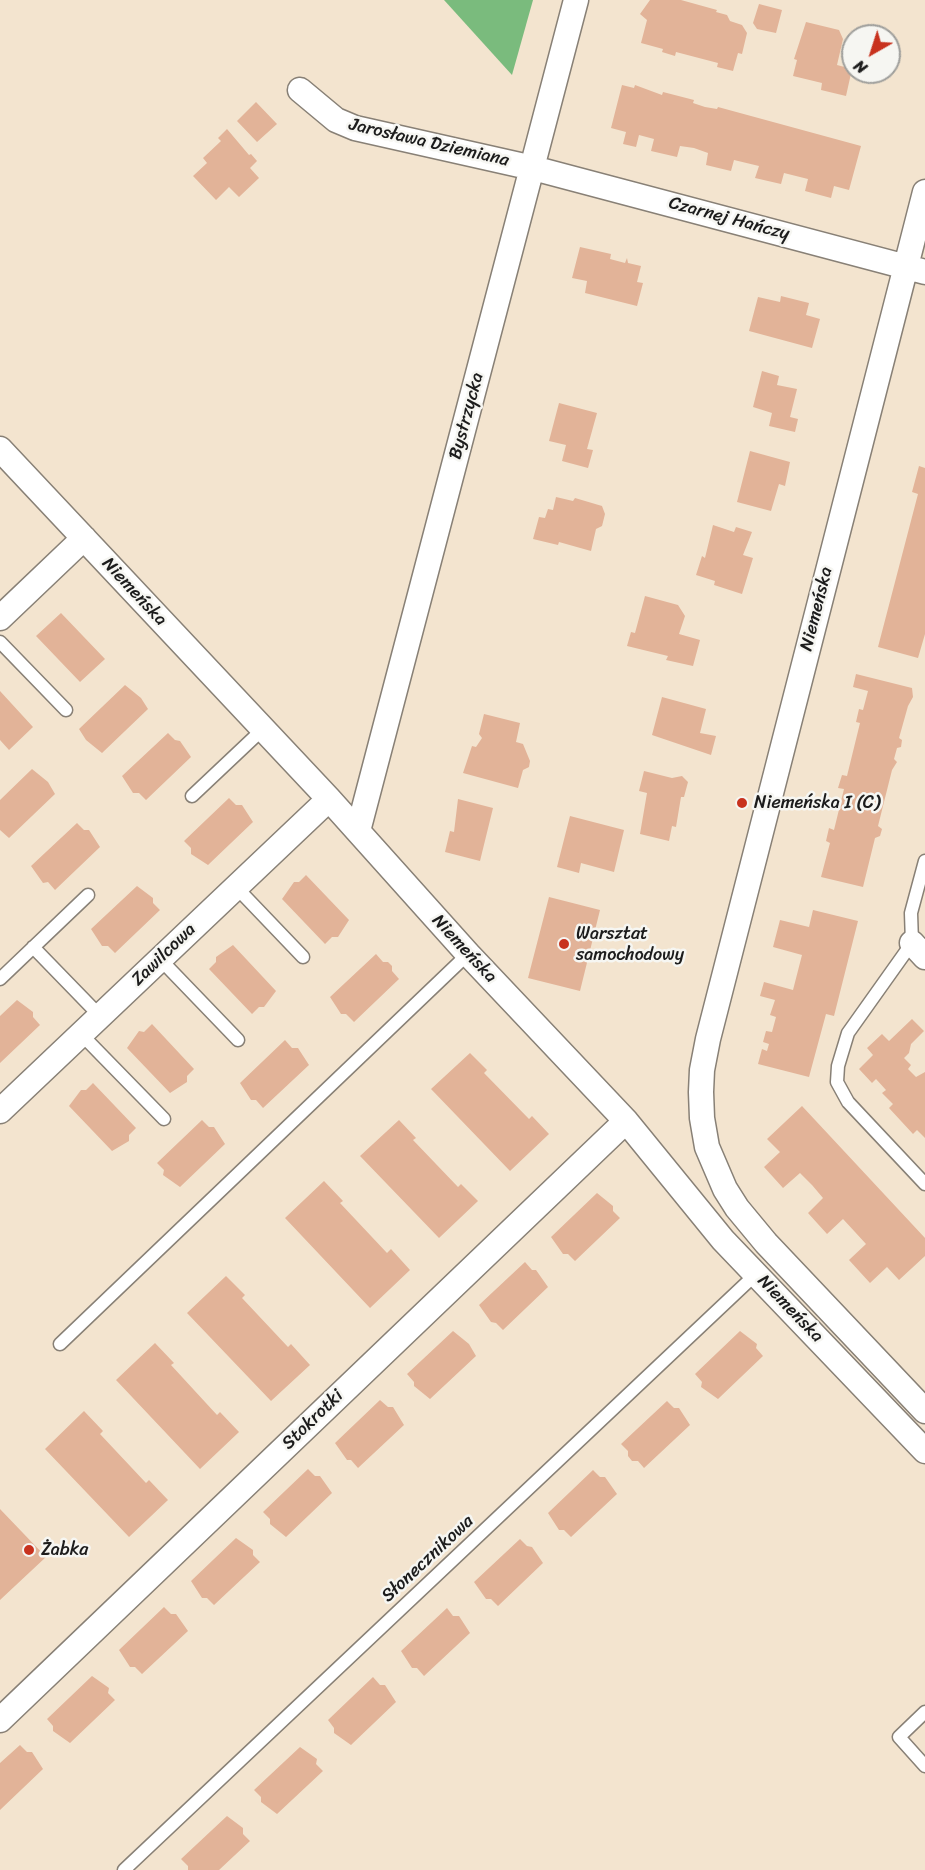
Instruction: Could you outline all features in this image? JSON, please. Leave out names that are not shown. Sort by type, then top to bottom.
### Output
[{"type":"street","name":"Bystrzycka","points":[[358,831],[576,0]]},
{"type":"street","name":"Jarosława Dziemiana","points":[[300,90],[336,120],[355,128],[533,168]]},
{"type":"street","name":"Czarnej Hańczy","points":[[533,168],[916,269]]},
{"type":"street","name":"Niemeńska","points":[[925,192],[916,269],[706,1045],[701,1092],[702,1118],[707,1147],[725,1190],[737,1208],[766,1243],[925,1411]]},
{"type":"street","name":"Niemeńska","points":[[0,449],[329,799],[468,954],[626,1121],[723,1240],[925,1451]]},
{"type":"street","points":[[0,618],[84,538]]},
{"type":"street","name":"Zawilcowa","points":[[0,1111],[329,799]]},
{"type":"street","name":"Stokrotki","points":[[0,1720],[626,1121]]},
{"type":"lane","points":[[0,642],[66,710]]},
{"type":"lane","points":[[192,795],[262,729]]},
{"type":"lane","points":[[925,861],[911,914],[919,950],[848,1033],[838,1066],[837,1082],[848,1102],[925,1184]]},
{"type":"lane","points":[[236,887],[303,957]]},
{"type":"lane","points":[[0,979],[87,895]]},
{"type":"lane","points":[[33,947],[100,1016]]},
{"type":"lane","points":[[60,1344],[468,954]]},
{"type":"lane","points":[[160,959],[238,1040]]},
{"type":"lane","points":[[81,1034],[164,1119]]},
{"type":"lane","name":"Słonecznikowa","points":[[124,1870],[756,1274]]},
{"type":"lane","points":[[925,1712],[899,1737],[925,1766]]},
{"type":"green space","points":[[444,0],[533,0],[512,75]]},
{"type":"building","points":[[650,0],[681,0],[717,10],[716,12],[727,15],[730,21],[742,25],[747,33],[742,54],[738,53],[733,71],[717,67],[718,63],[676,52],[675,56],[662,52],[663,49],[641,43],[647,20],[640,14]]},
{"type":"building","points":[[759,4],[782,10],[776,33],[757,29],[753,23]]},
{"type":"building","points":[[806,22],[839,30],[841,48],[837,65],[841,66],[841,84],[849,84],[846,96],[821,90],[822,83],[793,76],[797,60],[794,59]]},
{"type":"building","points":[[622,85],[634,88],[635,85],[662,95],[663,92],[694,100],[693,103],[705,107],[717,109],[718,107],[861,146],[849,190],[834,186],[831,198],[805,191],[808,179],[784,173],[781,184],[755,178],[759,166],[734,160],[731,171],[706,165],[708,153],[694,148],[680,146],[677,157],[651,151],[654,139],[639,135],[636,147],[623,144],[626,132],[611,128]]},
{"type":"building","points":[[256,102],[277,124],[257,142],[237,121]]},
{"type":"building","points":[[227,129],[257,161],[250,168],[259,178],[239,197],[229,187],[216,200],[193,176],[207,163],[203,158],[221,141],[218,138]]},
{"type":"building","points":[[580,247],[611,254],[610,259],[625,263],[627,258],[628,263],[641,266],[637,282],[643,283],[637,306],[585,293],[587,281],[572,278]]},
{"type":"building","points":[[781,296],[809,303],[806,315],[820,319],[812,348],[749,331],[758,297],[780,302]]},
{"type":"building","points":[[762,371],[779,376],[777,385],[797,389],[790,417],[798,419],[795,432],[769,426],[772,413],[753,407]]},
{"type":"building","points":[[559,403],[597,413],[587,449],[593,450],[588,468],[562,461],[566,445],[549,441]]},
{"type":"building","points":[[750,451],[790,462],[785,486],[779,484],[771,511],[737,502]]},
{"type":"building","points":[[919,466],[925,468],[925,634],[918,658],[878,647],[918,494],[912,492]]},
{"type":"building","points":[[556,497],[573,501],[575,498],[602,506],[605,514],[602,526],[596,529],[591,551],[559,542],[558,545],[533,539],[539,517],[545,518],[548,509],[553,510]]},
{"type":"building","points":[[713,525],[734,532],[736,527],[752,532],[743,555],[753,558],[742,594],[714,585],[715,581],[696,575],[702,556],[705,558]]},
{"type":"building","points":[[645,596],[678,605],[685,616],[679,634],[700,640],[693,666],[666,660],[668,656],[627,646],[631,632],[635,633]]},
{"type":"building","points":[[61,613],[105,659],[80,682],[36,636]]},
{"type":"building","points":[[856,674],[912,688],[913,697],[908,706],[899,738],[902,740],[901,747],[897,748],[894,759],[897,762],[892,770],[878,826],[882,829],[880,836],[875,838],[863,887],[821,877],[830,843],[826,841],[829,828],[834,830],[844,789],[838,788],[842,775],[847,776],[860,723],[856,722],[859,709],[863,710],[868,691],[853,687]]},
{"type":"building","points":[[125,685],[141,698],[148,709],[102,753],[86,740],[79,729]]},
{"type":"building","points":[[0,691],[33,727],[9,750],[0,740]]},
{"type":"building","points":[[662,697],[706,709],[700,733],[716,736],[711,755],[652,735]]},
{"type":"building","points":[[484,714],[520,723],[516,742],[523,744],[530,761],[529,767],[523,770],[518,788],[463,773],[472,746],[476,747],[482,738],[479,734]]},
{"type":"building","points":[[168,733],[175,740],[180,741],[191,757],[146,800],[139,793],[133,793],[122,776]]},
{"type":"building","points":[[32,769],[48,782],[55,794],[9,838],[0,830],[0,800]]},
{"type":"building","points":[[644,771],[672,778],[682,776],[688,782],[684,797],[681,797],[676,827],[672,826],[669,841],[640,834],[647,793],[639,791]]},
{"type":"building","points":[[229,798],[236,805],[242,805],[253,822],[208,865],[191,854],[191,848],[184,841]]},
{"type":"building","points":[[458,799],[493,808],[480,861],[445,852],[450,831],[454,832]]},
{"type":"building","points":[[570,816],[624,830],[614,872],[581,863],[579,873],[557,867]]},
{"type":"building","points":[[77,823],[84,830],[89,830],[100,847],[55,890],[48,882],[43,883],[31,866]]},
{"type":"building","points":[[306,875],[349,920],[338,937],[332,937],[325,944],[282,899],[294,882],[299,882]]},
{"type":"building","points":[[137,886],[153,898],[153,903],[160,910],[115,953],[108,946],[102,946],[91,929]]},
{"type":"building","name":"Warsztat samochodowy","points":[[549,897],[600,910],[580,991],[528,978]]},
{"type":"building","points":[[813,910],[858,921],[834,1016],[826,1014],[809,1077],[758,1064],[762,1049],[767,1051],[769,1044],[763,1042],[766,1031],[772,1032],[776,1017],[770,1015],[775,1000],[760,996],[764,982],[793,990],[802,955],[773,947],[780,920],[809,927]]},
{"type":"building","points":[[233,945],[276,991],[264,1007],[259,1007],[252,1014],[209,969],[216,962],[216,957]]},
{"type":"building","points":[[376,954],[383,962],[388,962],[392,966],[392,971],[399,979],[354,1022],[346,1014],[341,1014],[330,997]]},
{"type":"building","points":[[17,1000],[33,1012],[33,1017],[40,1025],[0,1063],[0,1016]]},
{"type":"building","points":[[912,1019],[924,1031],[911,1044],[909,1053],[904,1058],[911,1065],[908,1069],[916,1077],[925,1072],[925,1138],[917,1130],[913,1134],[889,1108],[893,1104],[882,1093],[886,1090],[876,1079],[872,1083],[859,1069],[873,1055],[867,1048],[882,1034],[889,1041]]},
{"type":"building","points":[[152,1024],[194,1069],[187,1076],[187,1082],[170,1093],[127,1048],[139,1031],[144,1032]]},
{"type":"building","points":[[285,1040],[292,1048],[298,1048],[309,1065],[263,1108],[256,1100],[251,1100],[240,1083]]},
{"type":"building","points":[[470,1053],[487,1070],[484,1073],[529,1119],[532,1116],[549,1134],[510,1171],[431,1089]]},
{"type":"building","points":[[93,1083],[136,1128],[129,1135],[129,1141],[112,1151],[69,1106],[81,1090],[86,1090]]},
{"type":"building","points":[[802,1106],[925,1238],[925,1256],[899,1280],[887,1267],[870,1283],[849,1260],[866,1244],[843,1219],[827,1234],[808,1213],[823,1198],[800,1173],[783,1188],[764,1167],[780,1152],[767,1139]]},
{"type":"building","points":[[202,1120],[209,1127],[214,1127],[225,1144],[180,1187],[163,1175],[164,1170],[157,1163]]},
{"type":"building","points":[[399,1120],[416,1138],[413,1140],[458,1187],[461,1184],[478,1201],[439,1238],[360,1156]]},
{"type":"building","points":[[324,1181],[343,1201],[340,1203],[387,1253],[391,1249],[410,1270],[370,1308],[285,1218]]},
{"type":"building","points":[[597,1193],[613,1206],[613,1211],[620,1218],[575,1261],[568,1254],[563,1254],[551,1237]]},
{"type":"building","points":[[525,1262],[532,1270],[536,1270],[548,1287],[503,1330],[496,1323],[491,1322],[479,1305]]},
{"type":"building","points":[[226,1276],[245,1295],[242,1298],[288,1347],[291,1344],[310,1365],[271,1401],[187,1313]]},
{"type":"building","points":[[453,1331],[469,1344],[476,1356],[430,1399],[414,1386],[414,1382],[407,1374]]},
{"type":"building","points":[[740,1331],[757,1344],[756,1348],[763,1356],[718,1399],[701,1387],[702,1382],[695,1374]]},
{"type":"building","points":[[155,1343],[174,1363],[171,1365],[217,1415],[220,1412],[239,1432],[200,1469],[116,1380]]},
{"type":"building","points":[[380,1400],[388,1407],[393,1407],[404,1425],[358,1468],[351,1460],[347,1460],[335,1443]]},
{"type":"building","points":[[667,1401],[674,1408],[679,1408],[690,1425],[644,1468],[638,1461],[632,1461],[628,1456],[628,1451],[621,1444]]},
{"type":"building","points":[[84,1411],[103,1431],[100,1434],[146,1483],[149,1480],[168,1500],[129,1537],[45,1449]]},
{"type":"building","points":[[308,1469],[315,1476],[320,1476],[332,1493],[286,1537],[270,1524],[270,1519],[263,1512]]},
{"type":"building","points":[[593,1470],[600,1477],[605,1477],[617,1494],[571,1537],[564,1530],[559,1530],[548,1513]]},
{"type":"building","points":[[0,1509],[46,1557],[0,1600]]},
{"type":"building","points":[[236,1538],[253,1550],[253,1555],[260,1562],[214,1605],[207,1598],[202,1598],[191,1581]]},
{"type":"building","points":[[520,1539],[527,1546],[532,1547],[543,1563],[498,1606],[491,1599],[486,1599],[474,1582]]},
{"type":"building","points":[[164,1607],[171,1614],[176,1614],[188,1631],[142,1674],[135,1667],[130,1667],[119,1650]]},
{"type":"building","points":[[447,1608],[453,1616],[459,1616],[470,1633],[424,1676],[417,1668],[412,1668],[401,1651]]},
{"type":"building","points":[[92,1676],[109,1688],[108,1693],[115,1700],[70,1743],[53,1731],[53,1726],[47,1719]]},
{"type":"building","points":[[373,1677],[380,1685],[385,1685],[396,1702],[351,1745],[334,1733],[334,1728],[328,1720]]},
{"type":"building","points":[[20,1745],[27,1752],[32,1752],[43,1769],[0,1810],[0,1763]]},
{"type":"building","points":[[300,1747],[317,1759],[316,1764],[323,1771],[277,1814],[261,1802],[261,1797],[254,1790]]},
{"type":"building","points":[[227,1816],[243,1828],[243,1834],[250,1841],[219,1870],[188,1870],[188,1866],[181,1859]]},
{"type":"place","name":"Niemeńska I (C)","points":[[742,803]]},
{"type":"place","name":"Warsztat samochodowy","points":[[564,944]]},
{"type":"place","name":"Żabka","points":[[29,1550]]}]
